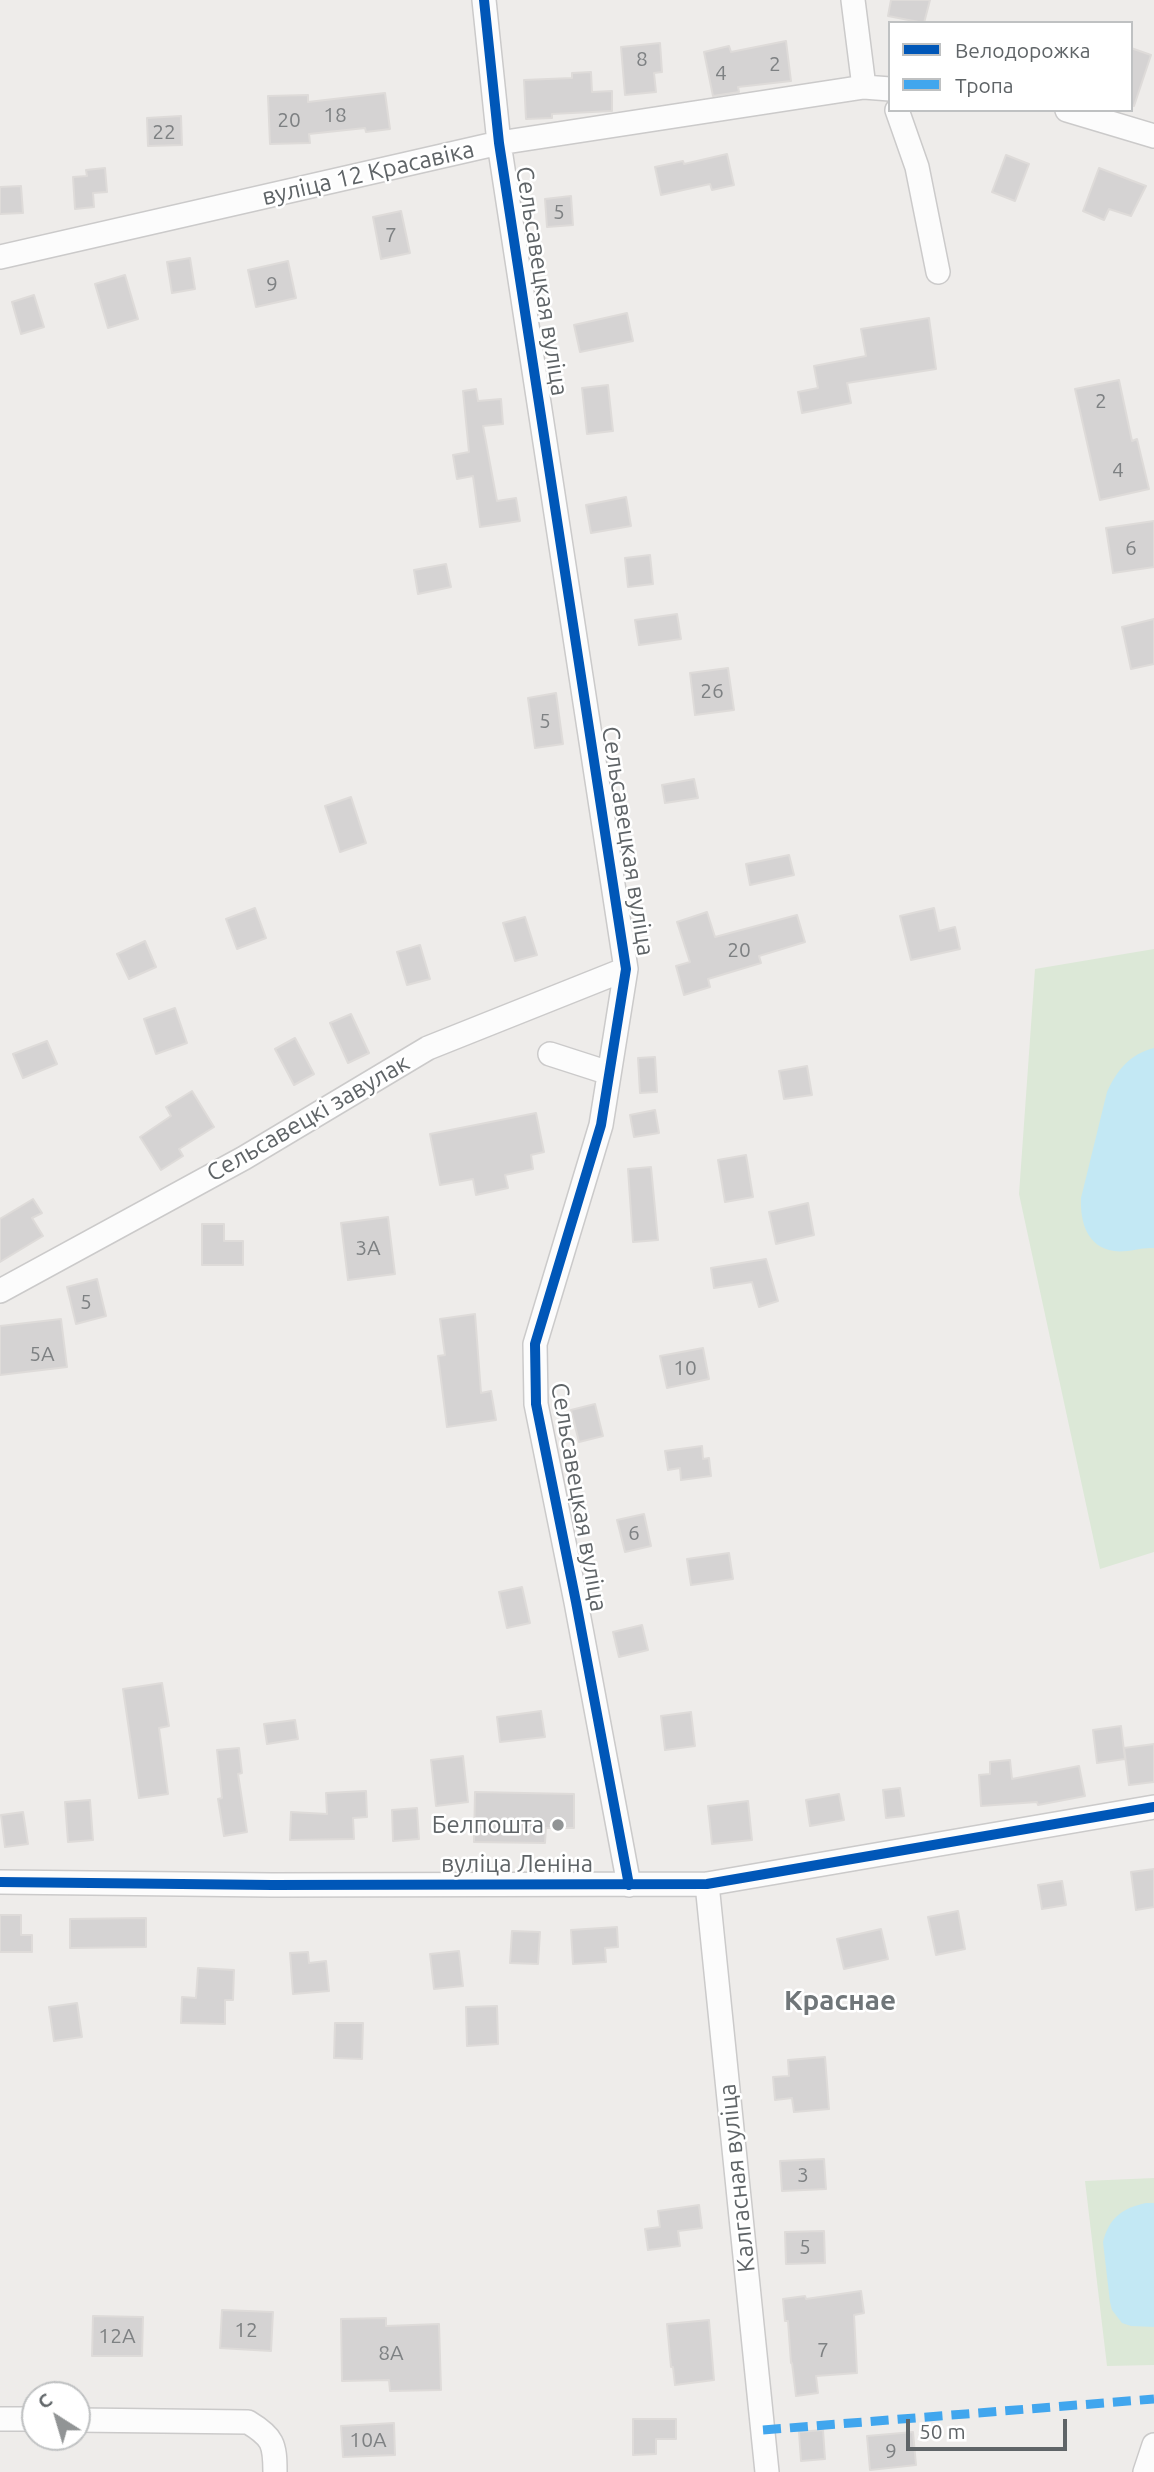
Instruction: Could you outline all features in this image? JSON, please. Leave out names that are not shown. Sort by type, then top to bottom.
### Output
[{"type":"street","name":"Сельсавецкая вуліца","points":[[484,0],[499,143],[626,969],[601,1125],[535,1344],[536,1404],[629,1885]]},
{"type":"street","points":[[853,0],[864,87]]},
{"type":"street","name":"вуліца 12 Красавіка","points":[[0,257],[499,143],[864,87],[888,89]]},
{"type":"street","points":[[898,112],[917,167],[937,272]]},
{"type":"street","points":[[1075,112],[1154,136]]},
{"type":"street","name":"Сельсавецкі завулак","points":[[0,1291],[244,1158],[428,1048],[626,969]]},
{"type":"street","points":[[550,1054],[609,1073]]},
{"type":"street","name":"вуліца Леніна","points":[[0,1882],[258,1885],[707,1884],[1154,1807]]},
{"type":"street","name":"Калгасная вуліца","points":[[707,1884],[767,2472]]},
{"type":"street","points":[[0,2419],[21,2420]]},
{"type":"street","points":[[91,2420],[248,2422],[265,2432],[275,2448],[275,2472]]},
{"type":"street","points":[[1146,2472],[1154,2445]]},
{"type":"green space","points":[[1154,949],[1154,1552],[1100,1569],[1019,1194],[1035,969]]},
{"type":"green space","points":[[1154,2178],[1154,2365],[1107,2366],[1085,2181]]},
{"type":"water","points":[[1154,1048],[1154,1248],[1114,1251],[1105,1249],[1091,1239],[1082,1216],[1081,1198],[1107,1092],[1125,1064],[1138,1054]]},
{"type":"water","points":[[1146,2203],[1154,2203],[1154,2327],[1122,2323],[1112,2310],[1103,2242],[1109,2226],[1118,2215]]},
{"type":"building","points":[[891,0],[930,0],[925,21],[888,16]]},
{"type":"building","points":[[786,41],[791,81],[738,87],[739,92],[713,96],[704,52],[729,46],[731,52]]},
{"type":"building","points":[[660,43],[662,72],[654,73],[656,92],[625,95],[621,47]]},
{"type":"building","points":[[1133,49],[1151,55],[1133,106]]},
{"type":"building","points":[[591,72],[592,92],[612,91],[612,111],[552,114],[552,118],[526,119],[524,80],[572,78],[572,73]]},
{"type":"building","points":[[385,93],[390,129],[366,132],[365,128],[309,134],[310,143],[270,144],[268,96],[308,95],[308,102]]},
{"type":"building","points":[[181,116],[182,145],[148,146],[147,118]]},
{"type":"building","points":[[727,154],[734,185],[712,190],[710,184],[661,195],[655,167],[683,161],[684,164]]},
{"type":"building","points":[[1006,155],[1029,164],[1015,201],[992,192]]},
{"type":"building","points":[[105,168],[107,192],[93,193],[94,207],[75,209],[73,177],[87,176],[86,170]]},
{"type":"building","points":[[1099,168],[1146,186],[1131,216],[1109,209],[1104,220],[1083,211]]},
{"type":"building","points":[[21,186],[23,213],[0,214],[0,187]]},
{"type":"building","points":[[571,196],[573,225],[547,227],[545,199]]},
{"type":"building","points":[[401,211],[410,253],[381,259],[373,217]]},
{"type":"building","points":[[190,258],[195,289],[172,293],[167,262]]},
{"type":"building","points":[[288,261],[296,298],[256,307],[248,270]]},
{"type":"building","points":[[125,275],[138,319],[108,328],[95,284]]},
{"type":"building","points":[[34,295],[44,327],[21,334],[12,302]]},
{"type":"building","points":[[627,313],[633,341],[580,352],[574,325]]},
{"type":"building","points":[[929,318],[936,369],[847,383],[851,403],[802,413],[798,392],[818,388],[814,366],[866,356],[861,329]]},
{"type":"building","points":[[1119,380],[1132,441],[1137,439],[1149,489],[1100,500],[1075,389]]},
{"type":"building","points":[[608,385],[613,431],[587,434],[582,388]]},
{"type":"building","points":[[476,389],[478,401],[501,399],[503,424],[483,426],[497,501],[516,498],[520,521],[480,527],[473,476],[457,479],[453,455],[469,452],[463,391]]},
{"type":"building","points":[[626,497],[631,526],[591,533],[586,505]]},
{"type":"building","points":[[1154,521],[1154,567],[1113,573],[1106,528]]},
{"type":"building","points":[[650,555],[653,584],[628,587],[625,558]]},
{"type":"building","points":[[446,564],[451,587],[418,594],[414,570]]},
{"type":"building","points":[[677,614],[681,639],[639,645],[635,620]]},
{"type":"building","points":[[1154,619],[1154,664],[1131,669],[1122,627]]},
{"type":"building","points":[[728,668],[734,710],[695,715],[690,673]]},
{"type":"building","points":[[556,693],[563,744],[535,748],[528,698]]},
{"type":"building","points":[[694,779],[698,798],[665,803],[662,785]]},
{"type":"building","points":[[351,797],[366,843],[340,852],[325,806]]},
{"type":"building","points":[[789,855],[794,875],[750,885],[746,864]]},
{"type":"building","points":[[255,908],[266,938],[237,949],[226,919]]},
{"type":"building","points":[[934,908],[939,931],[955,927],[960,949],[911,960],[900,916]]},
{"type":"building","points":[[707,912],[715,937],[797,915],[805,942],[759,956],[761,963],[708,979],[710,987],[684,995],[676,966],[690,962],[677,922]]},
{"type":"building","points":[[525,917],[537,955],[515,961],[503,923]]},
{"type":"building","points":[[145,941],[156,967],[129,979],[117,954]]},
{"type":"building","points":[[420,945],[430,979],[407,985],[397,952]]},
{"type":"building","points":[[175,1008],[187,1043],[156,1054],[144,1019]]},
{"type":"building","points":[[351,1014],[369,1053],[348,1063],[330,1023]]},
{"type":"building","points":[[295,1038],[314,1074],[294,1085],[275,1049]]},
{"type":"building","points":[[47,1041],[57,1064],[23,1078],[13,1054]]},
{"type":"building","points":[[655,1057],[657,1092],[640,1093],[638,1058]]},
{"type":"building","points":[[807,1066],[812,1095],[784,1099],[779,1071]]},
{"type":"building","points":[[192,1091],[214,1127],[179,1149],[183,1156],[161,1170],[140,1137],[171,1116],[166,1107]]},
{"type":"building","points":[[655,1110],[659,1133],[634,1137],[630,1115]]},
{"type":"building","points":[[536,1113],[544,1152],[531,1155],[533,1169],[505,1175],[508,1188],[476,1195],[473,1179],[440,1185],[430,1134]]},
{"type":"building","points":[[746,1155],[753,1197],[725,1202],[718,1160]]},
{"type":"building","points":[[651,1167],[658,1240],[633,1242],[628,1169]]},
{"type":"building","points":[[33,1199],[42,1213],[32,1218],[43,1236],[0,1262],[0,1219]]},
{"type":"building","points":[[808,1203],[814,1235],[776,1244],[769,1212]]},
{"type":"building","points":[[388,1217],[395,1274],[348,1280],[341,1223]]},
{"type":"building","points":[[202,1224],[224,1224],[224,1241],[243,1241],[243,1265],[202,1265]]},
{"type":"building","points":[[766,1259],[778,1301],[759,1307],[752,1282],[714,1288],[711,1268]]},
{"type":"building","points":[[97,1279],[106,1316],[76,1324],[67,1287]]},
{"type":"building","points":[[475,1314],[481,1393],[491,1391],[496,1420],[447,1427],[438,1356],[445,1355],[440,1319]]},
{"type":"building","points":[[61,1319],[67,1367],[0,1375],[0,1326]]},
{"type":"building","points":[[703,1348],[709,1379],[667,1388],[660,1356]]},
{"type":"building","points":[[595,1404],[603,1436],[579,1442],[571,1410]]},
{"type":"building","points":[[702,1446],[703,1459],[709,1458],[711,1476],[681,1480],[680,1468],[668,1470],[665,1451]]},
{"type":"building","points":[[644,1514],[651,1546],[625,1552],[617,1520]]},
{"type":"building","points":[[729,1553],[733,1579],[691,1585],[687,1559]]},
{"type":"building","points":[[522,1587],[530,1623],[507,1628],[499,1592]]},
{"type":"building","points":[[642,1625],[648,1650],[619,1657],[613,1632]]},
{"type":"building","points":[[162,1683],[169,1726],[159,1728],[168,1794],[139,1798],[123,1689]]},
{"type":"building","points":[[541,1711],[545,1737],[500,1742],[497,1717]]},
{"type":"building","points":[[691,1712],[695,1746],[665,1750],[661,1716]]},
{"type":"building","points":[[295,1720],[298,1739],[267,1744],[264,1724]]},
{"type":"building","points":[[1121,1726],[1125,1759],[1097,1763],[1093,1730]]},
{"type":"building","points":[[1154,1744],[1154,1782],[1129,1785],[1124,1748]]},
{"type":"building","points":[[239,1748],[242,1773],[238,1774],[247,1832],[224,1836],[218,1799],[222,1798],[217,1750]]},
{"type":"building","points":[[463,1756],[468,1802],[436,1806],[431,1760]]},
{"type":"building","points":[[1010,1760],[1012,1779],[1079,1766],[1085,1796],[1038,1805],[1037,1802],[981,1806],[979,1775],[990,1774],[990,1762]]},
{"type":"building","points":[[900,1788],[904,1816],[886,1818],[883,1790]]},
{"type":"building","points":[[366,1791],[367,1817],[353,1818],[354,1839],[290,1840],[291,1812],[327,1814],[326,1793]]},
{"type":"building","points":[[475,1792],[574,1794],[574,1828],[546,1828],[545,1843],[474,1842]]},
{"type":"building","points":[[839,1794],[844,1820],[810,1826],[806,1800]]},
{"type":"building","points":[[90,1800],[93,1840],[68,1842],[65,1802]]},
{"type":"building","points":[[748,1801],[752,1840],[712,1844],[708,1806]]},
{"type":"building","points":[[417,1808],[419,1839],[393,1841],[392,1810]]},
{"type":"building","points":[[23,1812],[28,1844],[5,1847],[1,1815]]},
{"type":"building","points":[[1154,1869],[1154,1907],[1136,1910],[1131,1872]]},
{"type":"building","points":[[1062,1881],[1066,1905],[1042,1909],[1038,1885]]},
{"type":"building","points":[[958,1911],[965,1949],[936,1955],[928,1917]]},
{"type":"building","points":[[0,1915],[21,1915],[21,1935],[32,1935],[32,1952],[0,1952]]},
{"type":"building","points":[[146,1918],[146,1947],[70,1948],[70,1919]]},
{"type":"building","points":[[617,1927],[618,1947],[605,1948],[606,1962],[573,1964],[571,1930]]},
{"type":"building","points":[[881,1929],[888,1959],[844,1969],[837,1939]]},
{"type":"building","points":[[512,1931],[540,1932],[538,1964],[510,1963]]},
{"type":"building","points":[[459,1951],[463,1986],[434,1989],[430,1954]]},
{"type":"building","points":[[308,1952],[309,1963],[326,1961],[329,1991],[293,1994],[290,1953]]},
{"type":"building","points":[[198,1968],[234,1970],[233,2000],[225,2000],[225,2024],[181,2023],[182,1997],[196,1998]]},
{"type":"building","points":[[77,2003],[82,2037],[54,2041],[49,2007]]},
{"type":"building","points":[[497,2006],[498,2044],[467,2046],[466,2007]]},
{"type":"building","points":[[335,2023],[363,2023],[362,2059],[334,2058]]},
{"type":"building","points":[[825,2057],[829,2109],[794,2112],[792,2098],[775,2100],[773,2077],[789,2076],[788,2060]]},
{"type":"building","points":[[824,2159],[826,2189],[782,2191],[780,2161]]},
{"type":"building","points":[[699,2205],[702,2228],[678,2231],[680,2246],[648,2250],[645,2229],[660,2227],[658,2211]]},
{"type":"building","points":[[824,2231],[825,2263],[786,2264],[785,2232]]},
{"type":"building","points":[[861,2291],[864,2313],[854,2315],[857,2373],[816,2376],[818,2393],[796,2396],[783,2299],[805,2296],[806,2299]]},
{"type":"building","points":[[222,2310],[273,2312],[271,2351],[220,2348]]},
{"type":"building","points":[[93,2316],[143,2317],[142,2356],[92,2356]]},
{"type":"building","points":[[386,2318],[386,2326],[439,2324],[441,2390],[390,2391],[389,2380],[342,2381],[341,2319]]},
{"type":"building","points":[[709,2320],[714,2380],[675,2385],[667,2324]]},
{"type":"building","points":[[633,2419],[676,2419],[676,2439],[656,2439],[656,2454],[633,2455]]},
{"type":"building","points":[[394,2423],[395,2455],[343,2457],[341,2426]]},
{"type":"building","points":[[823,2430],[825,2459],[801,2461],[799,2432]]},
{"type":"building","points":[[913,2432],[916,2465],[870,2470],[867,2436]]},
{"type":"marked path","points":[[763,2430],[1154,2399]]},
{"type":"cycle path","points":[[484,0],[499,143],[626,969],[601,1125],[535,1344],[536,1404],[629,1885]]},
{"type":"cycle path","points":[[0,1882],[272,1885],[707,1884],[1154,1807]]},
{"type":"place","name":"Белпошта","points":[[558,1825]]},
{"type":"district","name":"Краснае","points":[[840,2001]]}]
